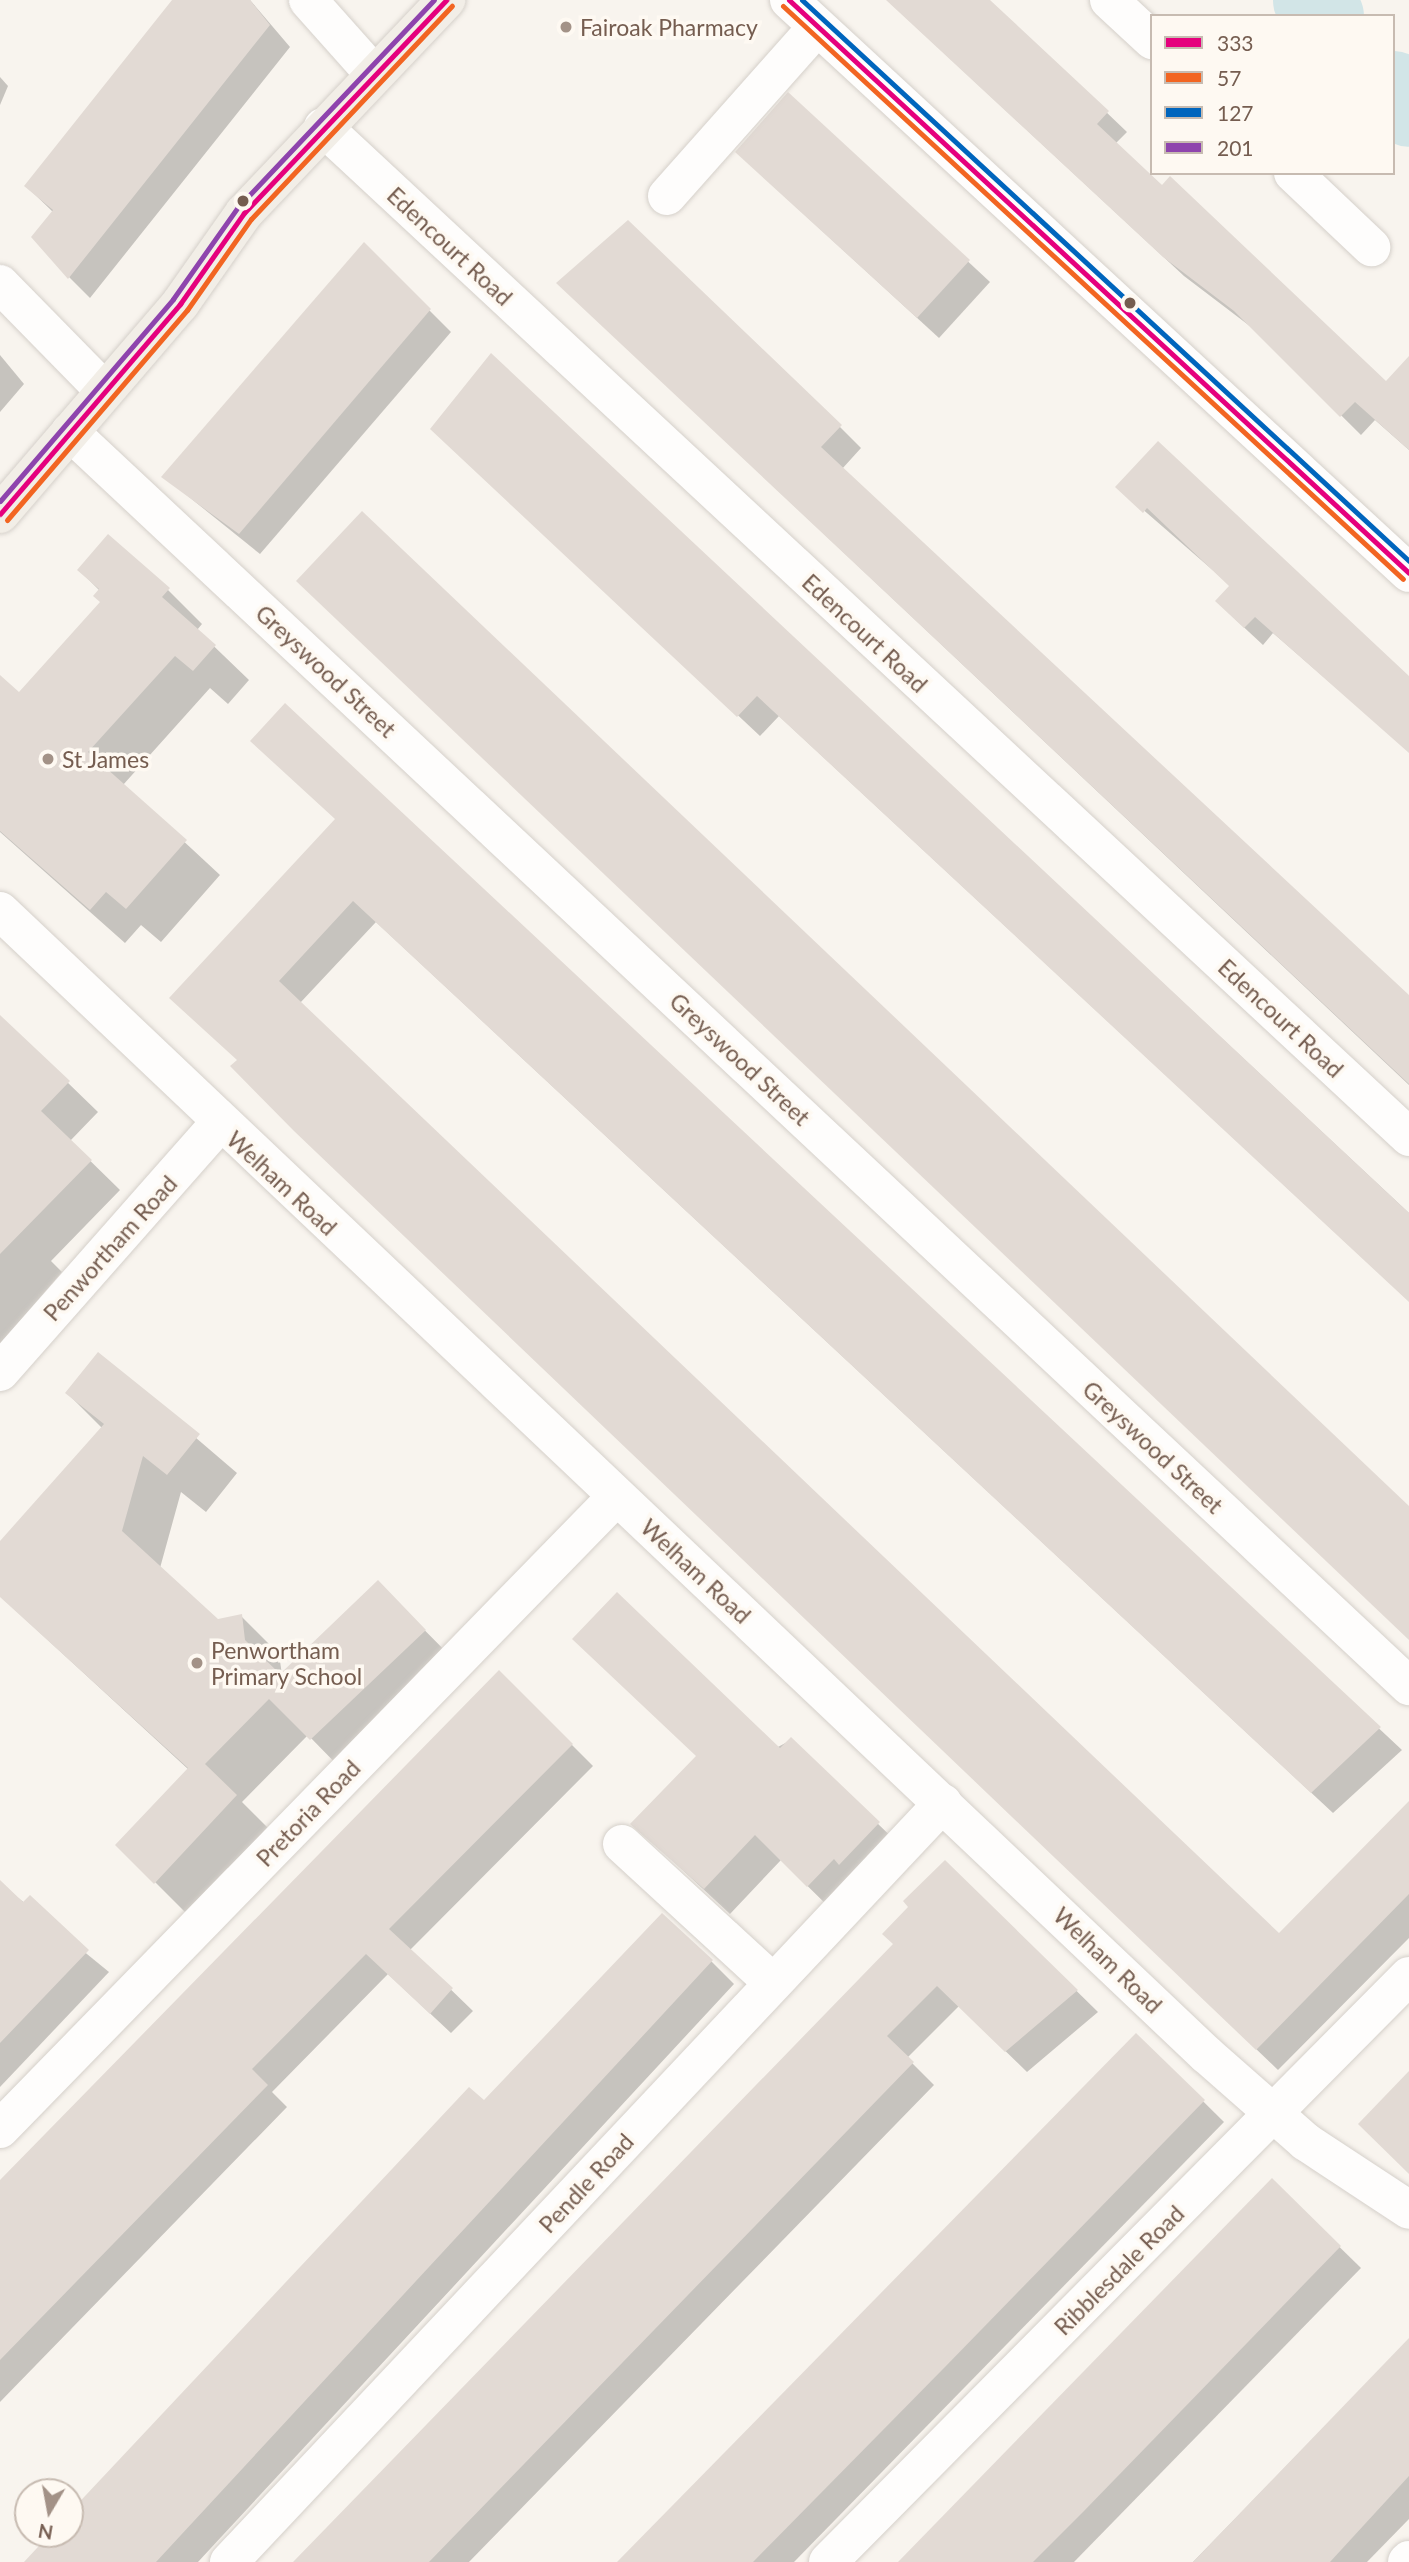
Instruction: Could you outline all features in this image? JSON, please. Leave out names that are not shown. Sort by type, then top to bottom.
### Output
[{"type":"main road","points":[[0,514],[323,127],[373,72],[446,0]]},
{"type":"street","points":[[308,0],[373,72]]},
{"type":"street","points":[[789,0],[1409,573]]},
{"type":"street","points":[[1109,0],[1150,38]]},
{"type":"street","points":[[667,196],[817,27]]},
{"type":"street","name":"Edencourt Road","points":[[323,127],[1409,1137]]},
{"type":"street","points":[[1295,175],[1371,247]]},
{"type":"street","points":[[0,284],[103,388]]},
{"type":"street","name":"Greyswood Street","points":[[71,432],[1409,1686]]},
{"type":"street","name":"Welham Road","points":[[0,911],[219,1124],[1273,2115],[1409,2210]]},
{"type":"street","name":"Penwortham Road","points":[[0,1372],[219,1124]]},
{"type":"street","name":"Pretoria Road","points":[[0,2129],[616,1497]]},
{"type":"street","name":"Pendle Road","points":[[229,2562],[943,1803]]},
{"type":"street","points":[[622,1844],[772,1982]]},
{"type":"street","name":"Ribblesdale Road","points":[[828,2562],[1409,1976]]},
{"type":"building","points":[[172,0],[250,0],[270,25],[68,279],[31,237],[53,210],[24,186]]},
{"type":"building","points":[[886,0],[990,0],[1109,111],[1097,124],[1150,175],[1162,185],[1170,176],[1386,381],[1409,356],[1409,450],[1355,402],[1340,417],[1234,311],[1163,257]]},
{"type":"building","points":[[788,92],[970,260],[917,318],[735,152]]},
{"type":"building","points":[[628,220],[842,425],[821,447],[1409,995],[1409,1084],[556,283]]},
{"type":"building","points":[[364,242],[431,309],[239,534],[161,477]]},
{"type":"building","points":[[491,353],[1409,1213],[1409,1302],[757,696],[737,717],[430,429]]},
{"type":"building","points":[[1158,441],[1409,676],[1409,753],[1255,617],[1244,628],[1215,601],[1229,586],[1147,508],[1143,513],[1115,487]]},
{"type":"building","points":[[362,511],[1409,1506],[1409,1640],[296,581]]},
{"type":"building","points":[[108,534],[170,588],[162,597],[216,645],[193,671],[175,656],[88,752],[187,840],[126,909],[106,892],[90,910],[0,831],[0,675],[19,692],[100,602],[93,596],[99,589],[77,570]]},
{"type":"building","points":[[285,703],[1381,1727],[1311,1793],[353,901],[279,981],[1279,1933],[1409,1801],[1409,1894],[1256,2050],[294,1131],[230,1066],[237,1060],[169,998],[335,819],[250,741]]},
{"type":"building","points":[[0,1015],[70,1081],[41,1111],[92,1160],[0,1254]]},
{"type":"building","points":[[98,1352],[200,1434],[167,1475],[143,1456],[122,1531],[218,1619],[242,1614],[245,1640],[280,1674],[378,1580],[426,1630],[310,1740],[269,1699],[205,1764],[237,1795],[154,1884],[115,1845],[188,1768],[0,1597],[0,1541],[104,1424],[65,1393]]},
{"type":"building","points":[[617,1592],[780,1748],[791,1737],[880,1822],[839,1865],[834,1859],[807,1887],[755,1835],[704,1889],[630,1824],[696,1756],[572,1639]]},
{"type":"building","points":[[499,1670],[573,1744],[389,1929],[453,1988],[430,2014],[366,1954],[252,2069],[268,2085],[0,2360],[0,2180]]},
{"type":"building","points":[[945,1860],[1078,1990],[1005,2052],[937,1986],[887,2036],[914,2062],[429,2562],[293,2562],[893,1944],[882,1934],[908,1907],[903,1901]]},
{"type":"building","points":[[0,1880],[23,1902],[30,1895],[89,1950],[0,2043]]},
{"type":"building","points":[[662,1913],[713,1960],[156,2562],[24,2562],[37,2548],[84,2548],[84,2497],[469,2087],[484,2100]]},
{"type":"building","points":[[1136,2033],[1205,2100],[944,2368],[753,2562],[617,2562]]},
{"type":"building","points":[[1409,2071],[1409,2174],[1358,2124]]},
{"type":"building","points":[[1272,2178],[1341,2246],[1083,2512],[1033,2562],[898,2562]]},
{"type":"building","points":[[1409,2338],[1409,2476],[1330,2562],[1193,2562]]},
{"type":"waterway","points":[[1312,0],[1322,14]]},
{"type":"waterway","points":[[1395,92],[1409,107]]},
{"type":"transit line","name":"201","points":[[0,501],[173,299],[238,207],[434,0]]},
{"type":"transit line","name":"333","points":[[0,514],[180,304],[244,213],[446,0]]},
{"type":"transit line","name":"333","points":[[789,0],[1409,573]]},
{"type":"transit line","name":"127","points":[[802,0],[1409,561]]},
{"type":"transit line","name":"57","points":[[7,520],[187,310],[251,219],[452,6]]},
{"type":"transit line","name":"57","points":[[783,6],[1403,579]]},
{"type":"place","name":"Fairoak Pharmacy","points":[[566,27]]},
{"type":"place","name":"St James","points":[[48,759]]},
{"type":"place","name":"Penwortham Primary School","points":[[197,1663]]}]
